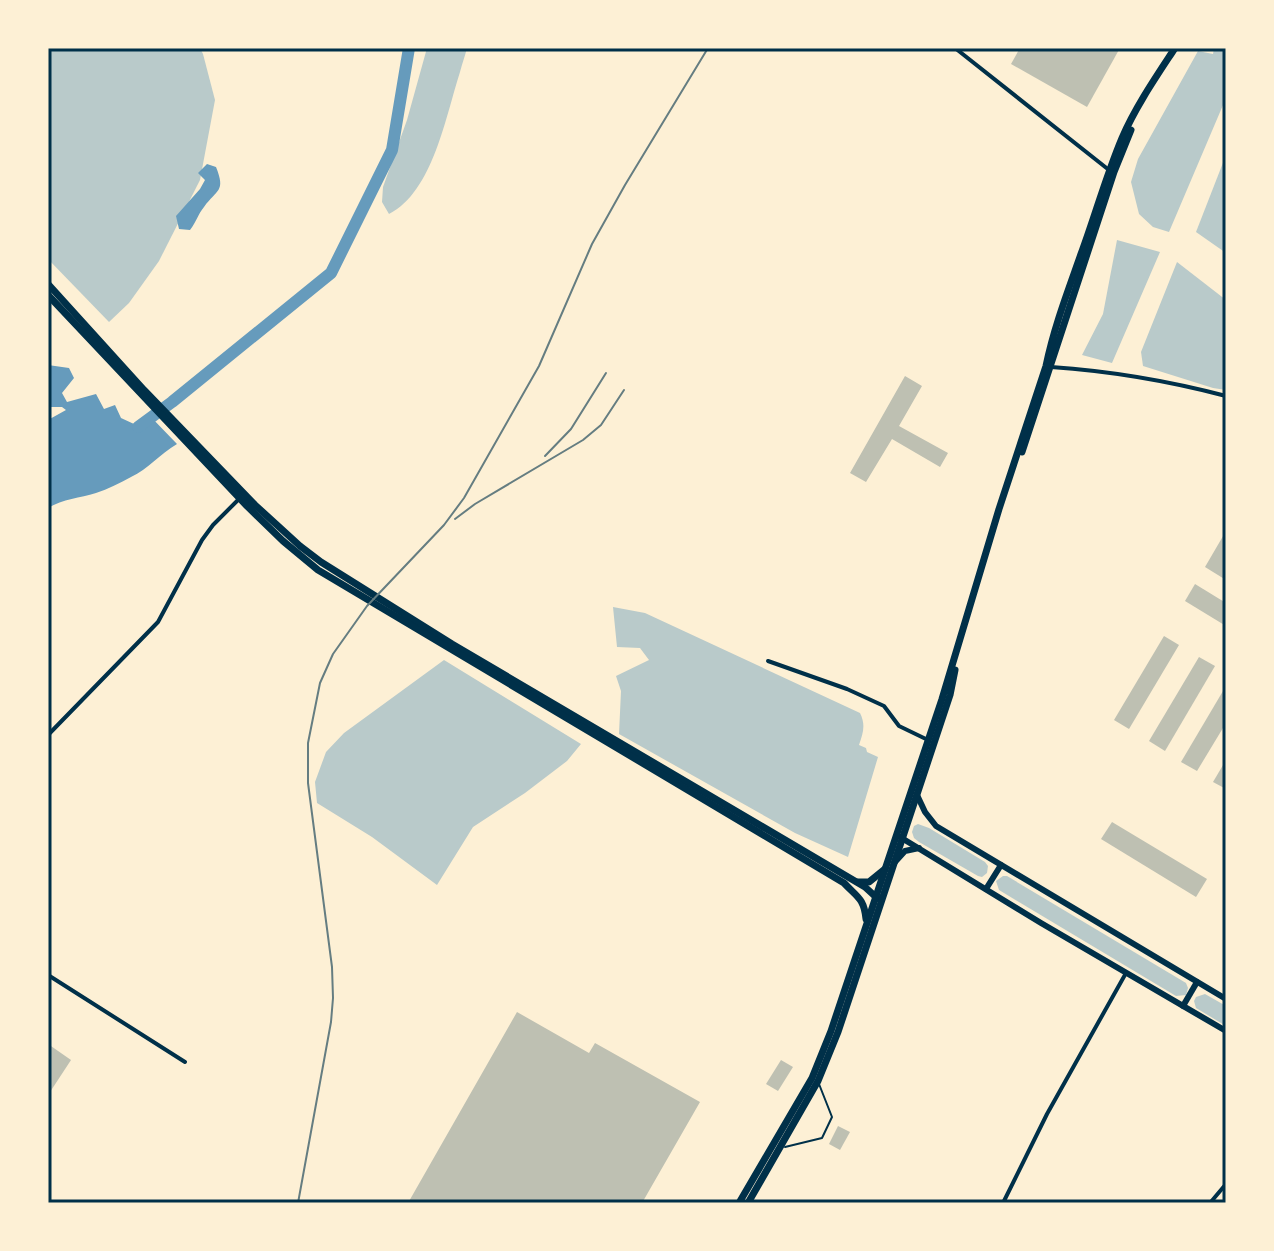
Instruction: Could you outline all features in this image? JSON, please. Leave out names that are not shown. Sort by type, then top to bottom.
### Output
[{"type":"main road","points":[[739,1203],[812,1078],[831,1031],[876,896],[917,795],[950,695],[956,662],[1048,366],[1067,290],[1132,118],[1178,48]]},
{"type":"main road","points":[[48,284],[143,392]]},
{"type":"main road","points":[[48,295],[242,496],[300,546],[452,644],[869,895],[876,896],[879,907]]},
{"type":"main road","points":[[748,1203],[818,1081],[838,1032],[895,862],[928,740],[1023,433],[1048,366]]},
{"type":"main road","points":[[917,795],[936,826],[1226,999]]},
{"type":"main road","points":[[900,837],[1226,1031]]},
{"type":"main road","points":[[895,862],[905,851],[921,848]]},
{"type":"main road","points":[[986,889],[1001,865]]},
{"type":"main road","points":[[847,881],[869,882],[886,868]]},
{"type":"main road","points":[[876,896],[889,879]]},
{"type":"main road","points":[[847,881],[865,908],[867,924]]},
{"type":"main road","points":[[1183,1006],[1197,982]]},
{"type":"street","points":[[955,48],[1112,171]]},
{"type":"street","points":[[1048,366],[1188,386],[1226,396]]},
{"type":"street","points":[[48,735],[158,622],[202,540],[242,496]]},
{"type":"street","points":[[768,661],[872,700],[884,706],[899,726],[928,740]]},
{"type":"street","points":[[1003,1203],[1047,1114],[1126,973]]},
{"type":"street","points":[[48,975],[185,1062]]},
{"type":"street","points":[[1210,1203],[1226,1184]]},
{"type":"lane","points":[[780,1148],[822,1138],[832,1117],[818,1081]]},
{"type":"shaded area","points":[[48,48],[200,48],[215,100],[200,180],[159,261],[129,303],[109,322],[48,259]]},
{"type":"shaded area","points":[[427,48],[467,48],[443,130],[427,171],[417,189],[389,214],[382,202],[383,187],[407,120]]},
{"type":"shaded area","points":[[1214,48],[1226,48],[1226,98],[1169,232],[1153,227],[1139,214],[1131,182],[1138,159],[1198,51],[1213,54]]},
{"type":"shaded area","points":[[1226,155],[1226,253],[1196,232]]},
{"type":"shaded area","points":[[1117,240],[1160,252],[1112,363],[1082,355],[1103,314]]},
{"type":"shaded area","points":[[1177,262],[1226,300],[1226,390],[1143,366],[1141,352]]},
{"type":"shaded area","points":[[613,607],[645,613],[860,713],[863,733],[859,745],[878,757],[848,857],[795,833],[619,734],[621,691],[616,676],[649,660],[640,648],[617,647]]},
{"type":"shaded area","points":[[444,660],[581,744],[567,761],[473,827],[437,885],[372,837],[317,803],[315,782],[326,752],[344,733]]},
{"type":"shaded area","points":[[918,824],[985,862],[987,873],[978,876],[919,842],[912,832]]},
{"type":"shaded area","points":[[1003,876],[1186,983],[1186,995],[1176,996],[999,890],[996,881]]},
{"type":"shaded area","points":[[1205,994],[1226,1006],[1226,1026],[1196,1008],[1196,997]]},
{"type":"water","points":[[207,164],[216,167],[219,190],[190,230],[179,229],[176,216],[200,189],[205,180],[198,173]]},
{"type":"water","points":[[48,365],[69,368],[74,378],[62,393],[67,402],[96,394],[104,409],[115,405],[121,418],[134,424],[149,415],[177,444],[143,470],[118,484],[48,508],[48,420],[66,410],[48,407]]},
{"type":"building","points":[[1020,48],[1120,48],[1087,107],[1011,64]]},
{"type":"building","points":[[905,376],[922,386],[899,426],[948,453],[940,467],[892,439],[866,482],[850,473]]},
{"type":"building","points":[[1226,531],[1226,580],[1205,567]]},
{"type":"building","points":[[1195,584],[1226,603],[1226,626],[1185,601]]},
{"type":"building","points":[[1164,636],[1179,645],[1129,729],[1114,720]]},
{"type":"building","points":[[1199,657],[1215,666],[1165,751],[1149,741]]},
{"type":"building","points":[[1223,691],[1226,693],[1226,723],[1197,771],[1181,762]]},
{"type":"building","points":[[1226,760],[1226,789],[1213,782]]},
{"type":"building","points":[[1112,822],[1207,879],[1196,897],[1101,839]]},
{"type":"building","points":[[517,1012],[589,1053],[595,1043],[700,1102],[642,1203],[408,1203]]},
{"type":"building","points":[[48,1044],[71,1060],[50,1092],[48,1091]]},
{"type":"building","points":[[781,1060],[793,1067],[778,1091],[766,1084]]},
{"type":"building","points":[[838,1126],[850,1132],[840,1150],[829,1144]]},
{"type":"waterway","points":[[138,427],[331,273],[392,150],[409,48]]},
{"type":"railway","points":[[298,1203],[333,998],[332,967],[308,783],[308,743],[320,683],[333,654],[367,606],[444,525],[464,498],[539,366],[592,244],[708,48]]},
{"type":"railway","points":[[545,456],[571,429],[606,373]]},
{"type":"railway","points":[[455,519],[583,440],[601,425],[624,390]]}]
